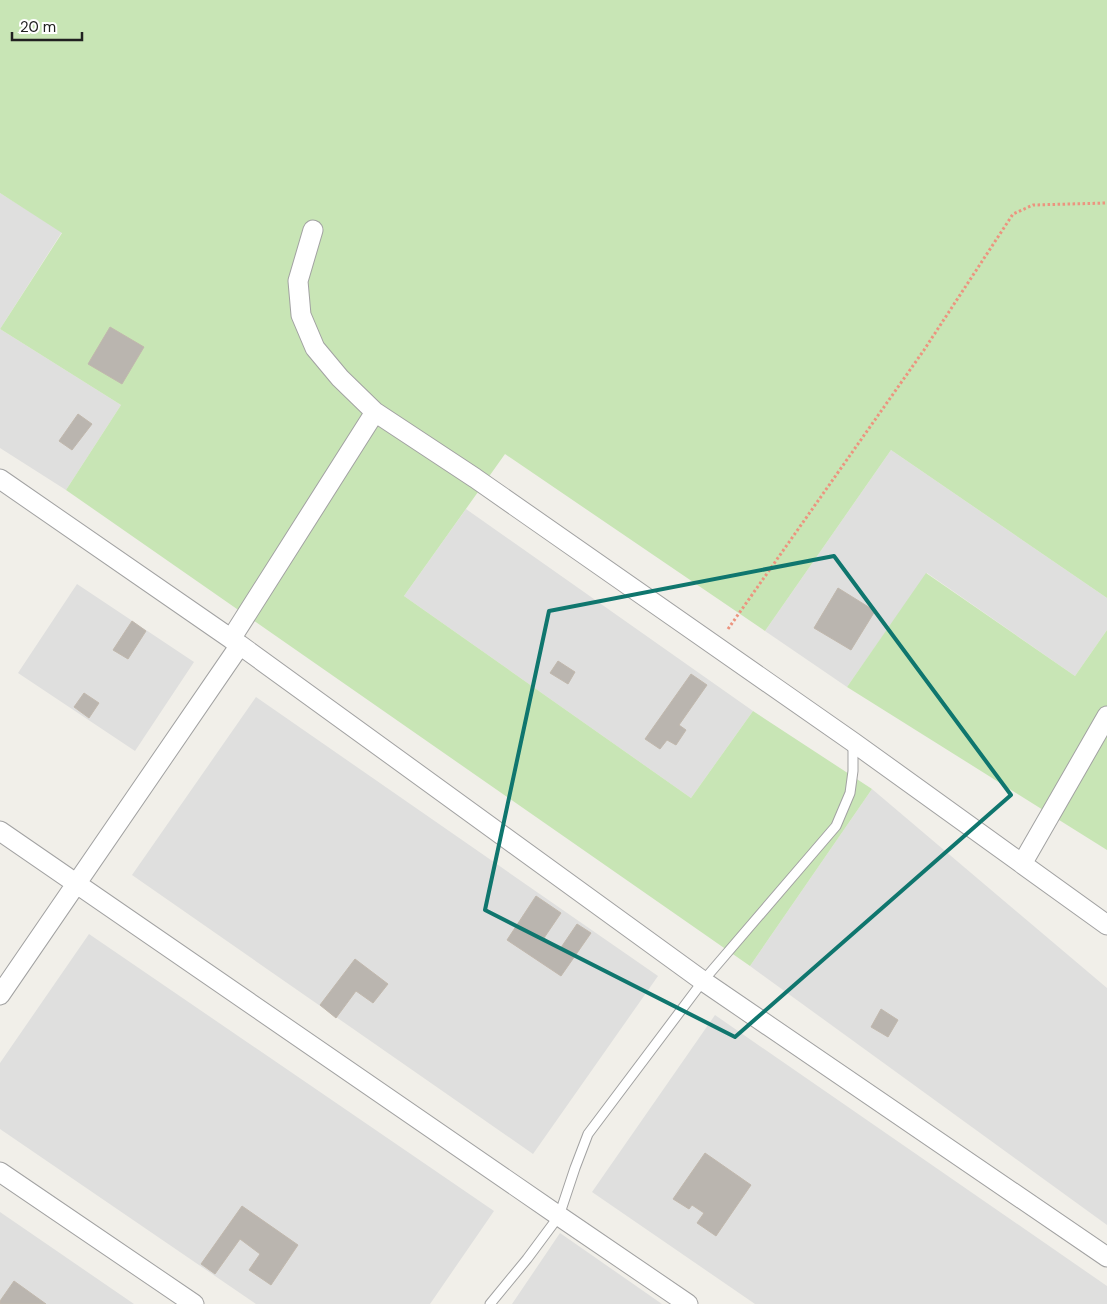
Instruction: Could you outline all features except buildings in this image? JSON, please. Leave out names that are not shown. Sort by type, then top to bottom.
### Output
[{"type":"street","points":[[313,230],[298,281],[302,315],[314,348],[340,378],[375,412],[475,478],[853,742],[1107,924]]},
{"type":"street","points":[[0,995],[77,884],[235,642],[375,412]]},
{"type":"street","points":[[0,479],[235,642],[703,980],[1107,1258]]},
{"type":"street","points":[[1022,864],[1107,716]]},
{"type":"street","points":[[0,831],[688,1304]]},
{"type":"street","points":[[0,1172],[194,1304]]},
{"type":"lane","points":[[490,1304],[559,1216],[588,1134],[703,980],[836,826],[850,793],[853,742]]},
{"type":"path","points":[[716,647],[924,350],[1013,214],[1033,205],[1107,203]]},
{"type":"highlighted area","points":[[834,556],[1011,795],[735,1037],[485,910],[549,611]]},
{"type":"shaded area","points":[[0,193],[62,232],[0,329]]},
{"type":"shaded area","points":[[0,329],[121,405],[66,490],[0,448]]},
{"type":"shaded area","points":[[891,450],[1107,598],[1107,630],[1075,676],[927,573],[847,687],[765,631]]},
{"type":"shaded area","points":[[466,509],[753,711],[691,798],[404,596]]},
{"type":"shaded area","points":[[77,584],[194,662],[135,751],[18,673]]},
{"type":"shaded area","points":[[256,697],[658,976],[533,1154],[132,875]]},
{"type":"shaded area","points":[[872,789],[1107,988],[1107,1225],[750,966]]},
{"type":"shaded area","points":[[89,934],[494,1211],[430,1304],[256,1304],[0,1129],[0,1063]]},
{"type":"shaded area","points":[[715,1015],[1107,1286],[1107,1304],[755,1304],[592,1192]]},
{"type":"shaded area","points":[[0,1212],[134,1304],[0,1304]]},
{"type":"shaded area","points":[[560,1233],[662,1304],[512,1304]]},
{"type":"green space","points":[[0,0],[1107,0],[1107,598],[891,450],[765,631],[505,454],[404,596],[691,798],[753,711],[872,789],[750,966],[66,490],[121,405],[0,329],[62,233],[0,193]]},
{"type":"green space","points":[[926,573],[1075,676],[1107,630],[1107,850],[847,687]]}]
